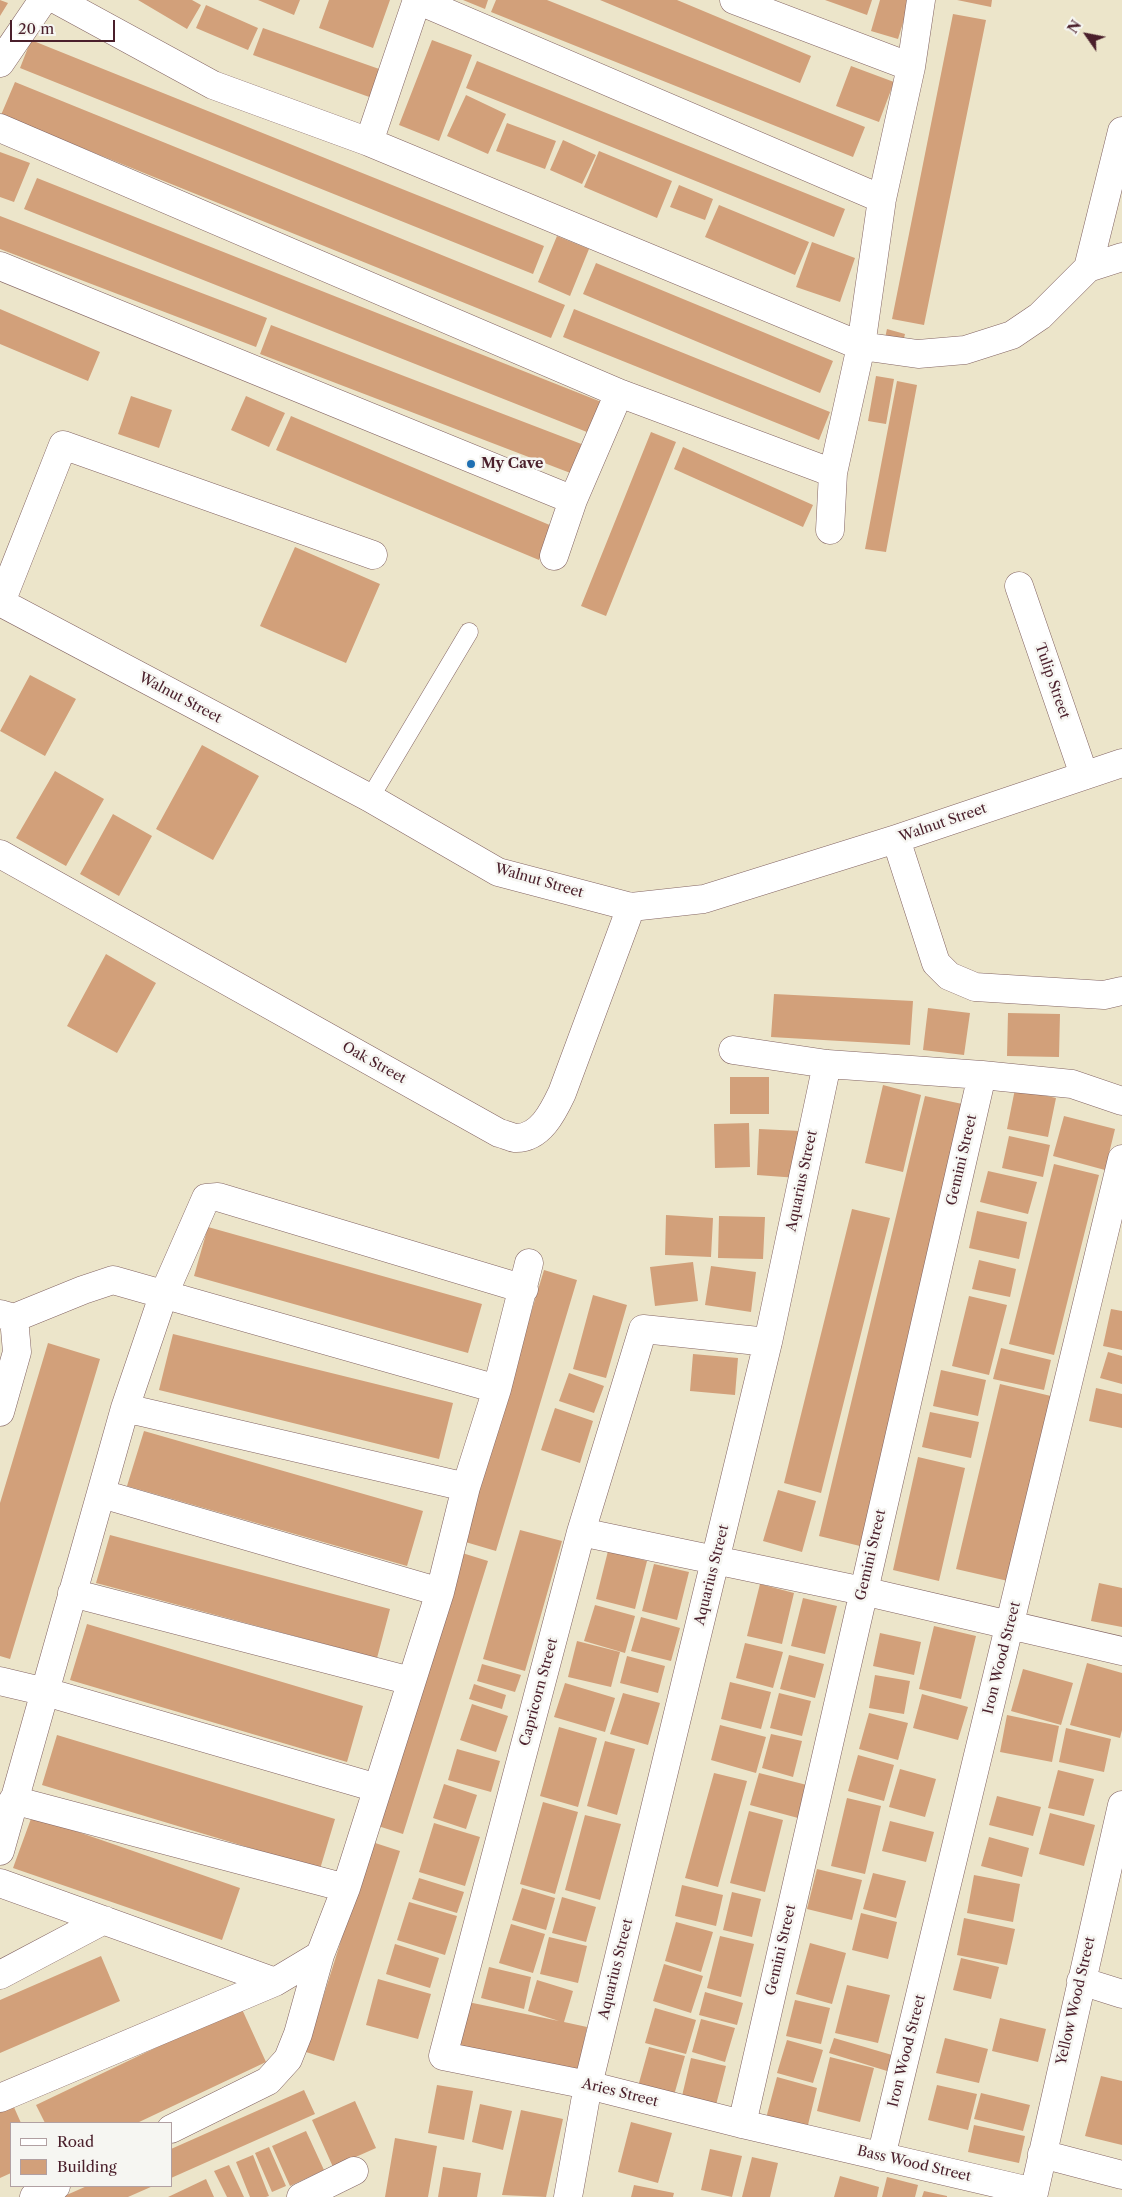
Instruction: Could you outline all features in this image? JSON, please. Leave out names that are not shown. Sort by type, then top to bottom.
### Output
[{"type":"street","points":[[0,63],[42,0]]},
{"type":"street","points":[[57,0],[213,85],[368,142],[861,346],[918,354],[965,350],[1012,335],[1040,316],[1088,268],[1122,257]]},
{"type":"street","points":[[368,142],[417,0],[882,199]]},
{"type":"street","points":[[734,0],[911,67]]},
{"type":"street","points":[[830,530],[833,472],[861,346],[882,199],[911,67],[921,0]]},
{"type":"street","points":[[0,128],[619,393],[833,472]]},
{"type":"street","points":[[1088,268],[1122,131]]},
{"type":"street","points":[[0,266],[572,500]]},
{"type":"street","points":[[554,556],[572,500],[619,393]]},
{"type":"street","points":[[0,602],[63,444],[372,555]]},
{"type":"street","name":"Tulip Street","points":[[1019,586],[1084,775]]},
{"type":"street","name":"Walnut Street","points":[[0,602],[370,798],[498,872],[631,907],[704,900],[896,840],[1122,763]]},
{"type":"street","points":[[896,840],[936,963],[948,976],[975,987],[1104,995],[1122,991]]},
{"type":"street","name":"Oak Street","points":[[0,854],[499,1133],[514,1138],[530,1135],[550,1119],[562,1093],[631,907]]},
{"type":"street","points":[[733,1050],[827,1064],[982,1075],[1072,1084],[1122,1101]]},
{"type":"street","name":"Aquarius Street","points":[[568,2197],[588,2085],[768,1342],[827,1064]]},
{"type":"street","name":"Gemini Street","points":[[742,2124],[982,1075]]},
{"type":"street","name":"Iron Wood Street","points":[[881,2157],[1122,1159]]},
{"type":"street","points":[[0,1851],[125,1408],[163,1296],[203,1201],[209,1197],[218,1197],[527,1276],[497,1389],[466,1487],[440,1592],[346,1888],[320,1956],[298,2034],[288,2059],[268,2081],[172,2129]]},
{"type":"street","points":[[0,1412],[17,1352],[7,1316],[113,1280],[163,1296],[497,1389]]},
{"type":"street","name":"Capricorn Street","points":[[444,2056],[581,1532],[643,1329],[768,1342]]},
{"type":"street","points":[[125,1408],[466,1487]]},
{"type":"street","points":[[102,1494],[440,1592]]},
{"type":"street","points":[[581,1532],[863,1591],[937,1610],[1122,1651]]},
{"type":"street","points":[[72,1593],[411,1681]]},
{"type":"street","points":[[0,1681],[46,1692],[377,1788]]},
{"type":"street","points":[[13,1800],[346,1888]]},
{"type":"street","name":"Yellow Wood Street","points":[[1033,2194],[1120,1819]]},
{"type":"street","points":[[0,1883],[275,1982]]},
{"type":"street","points":[[0,1975],[104,1920]]},
{"type":"street","points":[[0,2098],[275,1982],[320,1956]]},
{"type":"street","points":[[1081,1981],[1122,1994]]},
{"type":"street","name":"Aries Street","points":[[444,2056],[588,2085],[742,2124],[795,2135]]},
{"type":"street","name":"Bass Wood Street","points":[[795,2135],[1033,2194]]},
{"type":"street","points":[[1042,2154],[1122,2175]]},
{"type":"street","points":[[301,2197],[353,2184]]},
{"type":"street","points":[[34,2197],[54,2187]]},
{"type":"lane","points":[[370,798],[468,632]]},
{"type":"building","points":[[0,0],[8,3],[0,16]]},
{"type":"building","points":[[138,0],[192,0],[201,5],[187,29]]},
{"type":"building","points":[[258,0],[300,0],[294,15]]},
{"type":"building","points":[[329,0],[390,0],[373,48],[319,28]]},
{"type":"building","points":[[463,0],[488,0],[485,9]]},
{"type":"building","points":[[496,0],[547,0],[865,127],[853,157],[491,12]]},
{"type":"building","points":[[600,0],[677,0],[811,56],[800,83]]},
{"type":"building","points":[[825,0],[872,0],[867,15]]},
{"type":"building","points":[[880,0],[910,0],[898,39],[871,31]]},
{"type":"building","points":[[957,0],[992,0],[991,7]]},
{"type":"building","points":[[206,5],[258,28],[248,50],[196,28]]},
{"type":"building","points":[[953,14],[986,20],[924,325],[892,319]]},
{"type":"building","points":[[263,28],[382,70],[372,98],[253,55]]},
{"type":"building","points":[[31,40],[544,246],[533,274],[20,68]]},
{"type":"building","points":[[432,40],[472,55],[439,141],[399,125]]},
{"type":"building","points":[[477,61],[845,209],[834,237],[466,88]]},
{"type":"building","points":[[851,66],[894,82],[879,122],[836,106]]},
{"type":"building","points":[[15,82],[565,305],[551,338],[1,115]]},
{"type":"building","points":[[466,95],[506,114],[488,154],[447,136]]},
{"type":"building","points":[[507,123],[556,141],[545,169],[496,151]]},
{"type":"building","points":[[563,140],[596,155],[582,184],[550,170]]},
{"type":"building","points":[[599,151],[672,181],[657,218],[584,187]]},
{"type":"building","points":[[0,152],[30,163],[14,202],[0,197]]},
{"type":"building","points":[[37,178],[609,405],[597,436],[24,209]]},
{"type":"building","points":[[679,185],[713,199],[705,220],[670,207]]},
{"type":"building","points":[[719,205],[809,242],[795,275],[705,237]]},
{"type":"building","points":[[0,216],[267,318],[256,347],[0,249]]},
{"type":"building","points":[[557,236],[589,249],[570,296],[538,282]]},
{"type":"building","points":[[812,242],[855,258],[840,302],[796,287]]},
{"type":"building","points":[[596,263],[833,361],[820,393],[583,294]]},
{"type":"building","points":[[0,309],[100,352],[88,381],[0,344]]},
{"type":"building","points":[[574,309],[830,412],[819,440],[563,337]]},
{"type":"building","points":[[271,325],[584,445],[573,474],[260,354]]},
{"type":"building","points":[[887,329],[905,334],[901,351],[883,347]]},
{"type":"building","points":[[876,376],[894,379],[886,424],[868,421]]},
{"type":"building","points":[[897,381],[917,385],[886,552],[865,549]]},
{"type":"building","points":[[131,396],[172,410],[159,448],[118,434]]},
{"type":"building","points":[[246,396],[285,413],[269,447],[231,430]]},
{"type":"building","points":[[291,416],[552,526],[539,560],[276,450]]},
{"type":"building","points":[[651,432],[676,442],[606,616],[581,606]]},
{"type":"building","points":[[683,447],[813,505],[803,527],[674,469]]},
{"type":"building","points":[[295,547],[380,584],[346,663],[260,626]]},
{"type":"building","points":[[30,675],[76,699],[45,756],[0,731]]},
{"type":"building","points":[[202,745],[259,776],[213,860],[156,829]]},
{"type":"building","points":[[55,771],[104,799],[66,866],[16,838]]},
{"type":"building","points":[[113,814],[152,836],[119,896],[80,874]]},
{"type":"building","points":[[106,954],[156,983],[117,1053],[67,1026]]},
{"type":"building","points":[[774,994],[913,1001],[910,1045],[771,1037]]},
{"type":"building","points":[[928,1008],[970,1013],[964,1055],[923,1050]]},
{"type":"building","points":[[1008,1013],[1060,1014],[1059,1057],[1007,1056]]},
{"type":"building","points":[[730,1077],[769,1077],[769,1114],[730,1114]]},
{"type":"building","points":[[883,1085],[921,1095],[903,1172],[865,1163]]},
{"type":"building","points":[[1015,1089],[1056,1098],[1048,1137],[1007,1129]]},
{"type":"building","points":[[925,1096],[967,1105],[860,1546],[819,1536]]},
{"type":"building","points":[[1064,1116],[1115,1129],[1105,1170],[1053,1156]]},
{"type":"building","points":[[749,1123],[750,1167],[715,1168],[714,1124]]},
{"type":"building","points":[[759,1129],[801,1131],[798,1178],[757,1175]]},
{"type":"building","points":[[1009,1136],[1050,1145],[1043,1177],[1002,1168]]},
{"type":"building","points":[[1054,1164],[1099,1175],[1054,1355],[1009,1344]]},
{"type":"building","points":[[988,1171],[1037,1182],[1028,1214],[980,1202]]},
{"type":"building","points":[[852,1209],[890,1218],[821,1493],[784,1483]]},
{"type":"building","points":[[977,1211],[1027,1222],[1019,1259],[969,1248]]},
{"type":"building","points":[[666,1215],[713,1218],[711,1257],[665,1255]]},
{"type":"building","points":[[719,1216],[765,1217],[763,1259],[718,1258]]},
{"type":"building","points":[[208,1227],[482,1304],[468,1353],[194,1276]]},
{"type":"building","points":[[979,1260],[1016,1269],[1010,1297],[972,1289]]},
{"type":"building","points":[[693,1262],[698,1301],[655,1306],[650,1267]]},
{"type":"building","points":[[711,1266],[756,1272],[751,1312],[705,1305]]},
{"type":"building","points":[[544,1270],[577,1280],[496,1551],[462,1541]]},
{"type":"building","points":[[593,1295],[627,1305],[606,1378],[573,1369]]},
{"type":"building","points":[[969,1296],[1007,1305],[989,1375],[952,1366]]},
{"type":"building","points":[[1111,1309],[1122,1311],[1122,1350],[1103,1346]]},
{"type":"building","points":[[173,1334],[453,1403],[439,1459],[159,1390]]},
{"type":"building","points":[[48,1343],[100,1359],[10,1659],[0,1656],[0,1503]]},
{"type":"building","points":[[1001,1348],[1051,1360],[1044,1390],[993,1379]]},
{"type":"building","points":[[1108,1352],[1122,1356],[1122,1384],[1100,1378]]},
{"type":"building","points":[[693,1354],[738,1358],[735,1395],[690,1391]]},
{"type":"building","points":[[941,1370],[986,1380],[978,1416],[933,1406]]},
{"type":"building","points":[[569,1373],[604,1386],[594,1413],[559,1401]]},
{"type":"building","points":[[1000,1384],[1051,1396],[1008,1581],[956,1569]]},
{"type":"building","points":[[1096,1388],[1122,1394],[1122,1428],[1089,1421]]},
{"type":"building","points":[[555,1408],[593,1421],[580,1463],[541,1450]]},
{"type":"building","points":[[930,1412],[979,1422],[971,1458],[922,1447]]},
{"type":"building","points":[[144,1431],[423,1511],[407,1566],[127,1486]]},
{"type":"building","points":[[918,1457],[965,1468],[939,1581],[893,1570]]},
{"type":"building","points":[[778,1490],[816,1501],[802,1552],[763,1541]]},
{"type":"building","points":[[520,1530],[562,1541],[525,1671],[483,1659]]},
{"type":"building","points":[[110,1535],[390,1609],[377,1658],[96,1583]]},
{"type":"building","points":[[608,1551],[647,1561],[635,1609],[596,1599]]},
{"type":"building","points":[[459,1552],[488,1561],[403,1834],[375,1825]]},
{"type":"building","points":[[654,1564],[689,1572],[677,1620],[642,1611]]},
{"type":"building","points":[[1099,1583],[1122,1588],[1122,1627],[1091,1621]]},
{"type":"building","points":[[760,1584],[794,1593],[782,1644],[747,1636]]},
{"type":"building","points":[[803,1598],[837,1606],[825,1654],[791,1646]]},
{"type":"building","points":[[595,1605],[635,1616],[625,1653],[584,1641]]},
{"type":"building","points":[[641,1617],[680,1628],[671,1661],[631,1651]]},
{"type":"building","points":[[87,1624],[363,1706],[347,1762],[70,1680]]},
{"type":"building","points":[[934,1626],[976,1636],[961,1699],[919,1689]]},
{"type":"building","points":[[880,1633],[921,1642],[914,1675],[873,1666]]},
{"type":"building","points":[[577,1641],[620,1652],[611,1687],[568,1677]]},
{"type":"building","points":[[745,1643],[783,1652],[773,1688],[736,1678]]},
{"type":"building","points":[[789,1655],[824,1664],[815,1698],[780,1689]]},
{"type":"building","points":[[627,1656],[665,1666],[658,1693],[620,1683]]},
{"type":"building","points":[[1087,1663],[1122,1673],[1122,1730],[1120,1738],[1070,1725]]},
{"type":"building","points":[[482,1664],[521,1675],[515,1692],[477,1681]]},
{"type":"building","points":[[1023,1669],[1073,1683],[1061,1725],[1011,1711]]},
{"type":"building","points":[[875,1675],[910,1681],[904,1714],[869,1708]]},
{"type":"building","points":[[730,1682],[771,1692],[761,1729],[721,1719]]},
{"type":"building","points":[[565,1683],[615,1698],[605,1732],[554,1717]]},
{"type":"building","points":[[474,1684],[506,1695],[502,1709],[469,1699]]},
{"type":"building","points":[[623,1693],[660,1703],[648,1745],[610,1734]]},
{"type":"building","points":[[779,1693],[811,1701],[802,1736],[770,1728]]},
{"type":"building","points":[[922,1694],[968,1707],[958,1740],[913,1728]]},
{"type":"building","points":[[472,1704],[508,1716],[496,1752],[460,1740]]},
{"type":"building","points":[[869,1713],[908,1723],[898,1760],[859,1749]]},
{"type":"building","points":[[1007,1715],[1059,1726],[1052,1762],[1000,1752]]},
{"type":"building","points":[[720,1725],[766,1737],[756,1773],[711,1760]]},
{"type":"building","points":[[559,1727],[597,1738],[578,1807],[540,1796]]},
{"type":"building","points":[[1066,1728],[1111,1739],[1104,1772],[1059,1762]]},
{"type":"building","points":[[771,1734],[802,1741],[793,1777],[762,1768]]},
{"type":"building","points":[[57,1735],[335,1819],[320,1869],[42,1785]]},
{"type":"building","points":[[605,1741],[635,1749],[617,1815],[587,1806]]},
{"type":"building","points":[[457,1749],[500,1761],[491,1792],[448,1780]]},
{"type":"building","points":[[858,1755],[894,1765],[884,1801],[848,1791]]},
{"type":"building","points":[[900,1769],[936,1779],[925,1817],[889,1807]]},
{"type":"building","points":[[1058,1770],[1094,1779],[1084,1816],[1048,1808]]},
{"type":"building","points":[[714,1773],[747,1781],[718,1887],[685,1878]]},
{"type":"building","points":[[759,1773],[807,1785],[798,1818],[750,1805]]},
{"type":"building","points":[[444,1784],[477,1795],[466,1829],[433,1818]]},
{"type":"building","points":[[997,1796],[1041,1807],[1033,1836],[989,1825]]},
{"type":"building","points":[[847,1798],[881,1806],[865,1874],[831,1866]]},
{"type":"building","points":[[543,1802],[578,1812],[555,1894],[520,1884]]},
{"type":"building","points":[[749,1811],[783,1820],[765,1892],[730,1883]]},
{"type":"building","points":[[1050,1813],[1095,1825],[1084,1866],[1039,1854]]},
{"type":"building","points":[[585,1815],[621,1824],[600,1900],[565,1890]]},
{"type":"building","points":[[32,1816],[240,1888],[222,1940],[13,1868]]},
{"type":"building","points":[[890,1821],[934,1832],[926,1862],[882,1851]]},
{"type":"building","points":[[434,1823],[480,1837],[465,1886],[419,1872]]},
{"type":"building","points":[[989,1837],[1029,1848],[1022,1877],[981,1866]]},
{"type":"building","points":[[372,1842],[400,1851],[334,2061],[306,2052]]},
{"type":"building","points":[[817,1869],[862,1880],[852,1920],[807,1909]]},
{"type":"building","points":[[873,1873],[906,1881],[896,1918],[863,1909]]},
{"type":"building","points":[[974,1875],[1020,1884],[1013,1922],[967,1913]]},
{"type":"building","points":[[419,1878],[464,1892],[457,1913],[412,1899]]},
{"type":"building","points":[[682,1885],[723,1895],[716,1926],[675,1916]]},
{"type":"building","points":[[522,1888],[555,1898],[546,1930],[512,1920]]},
{"type":"building","points":[[732,1892],[761,1899],[752,1937],[723,1930]]},
{"type":"building","points":[[562,1897],[596,1907],[586,1942],[552,1933]]},
{"type":"building","points":[[409,1902],[457,1916],[445,1955],[397,1940]]},
{"type":"building","points":[[861,1913],[897,1922],[888,1959],[852,1950]]},
{"type":"building","points":[[964,1918],[1015,1929],[1007,1965],[957,1955]]},
{"type":"building","points":[[676,1922],[713,1932],[701,1972],[665,1961]]},
{"type":"building","points":[[511,1924],[545,1934],[533,1973],[499,1963]]},
{"type":"building","points":[[720,1936],[754,1944],[741,1997],[707,1988]]},
{"type":"building","points":[[549,1937],[587,1946],[578,1983],[540,1974]]},
{"type":"building","points":[[810,1943],[846,1953],[832,2004],[796,1994]]},
{"type":"building","points":[[395,1944],[439,1958],[430,1988],[386,1974]]},
{"type":"building","points":[[101,1956],[120,2001],[0,2053],[0,2000]]},
{"type":"building","points":[[961,1958],[999,1967],[991,1999],[953,1990]]},
{"type":"building","points":[[664,1964],[703,1976],[691,2013],[653,2001]]},
{"type":"building","points":[[489,1967],[531,1977],[524,2009],[481,1998]]},
{"type":"building","points":[[378,1979],[431,1994],[418,2039],[366,2025]]},
{"type":"building","points":[[537,1980],[573,1991],[564,2022],[587,2027],[577,2075],[458,2050],[468,2002],[559,2021],[528,2011]]},
{"type":"building","points":[[847,1985],[890,1995],[878,2043],[835,2033]]},
{"type":"building","points":[[705,1992],[743,2003],[737,2025],[699,2015]]},
{"type":"building","points":[[795,2000],[830,2008],[821,2044],[786,2036]]},
{"type":"building","points":[[241,2007],[266,2062],[139,2122],[44,2122],[36,2105]]},
{"type":"building","points":[[655,2008],[696,2020],[686,2054],[645,2043]]},
{"type":"building","points":[[1000,2018],[1046,2029],[1038,2062],[992,2051]]},
{"type":"building","points":[[701,2019],[735,2028],[725,2062],[692,2052]]},
{"type":"building","points":[[834,2038],[892,2055],[887,2071],[829,2053]]},
{"type":"building","points":[[945,2038],[988,2049],[979,2083],[936,2073]]},
{"type":"building","points":[[787,2040],[823,2050],[813,2083],[777,2073]]},
{"type":"building","points":[[649,2047],[685,2056],[673,2099],[637,2090]]},
{"type":"building","points":[[830,2057],[874,2068],[860,2122],[817,2111]]},
{"type":"building","points":[[691,2058],[726,2066],[716,2105],[682,2096]]},
{"type":"building","points":[[1101,2076],[1122,2081],[1122,2145],[1085,2136]]},
{"type":"building","points":[[777,2077],[817,2088],[806,2133],[765,2122]]},
{"type":"building","points":[[437,2085],[473,2091],[464,2140],[428,2133]]},
{"type":"building","points":[[937,2085],[977,2094],[968,2130],[928,2120]]},
{"type":"building","points":[[304,2090],[315,2114],[172,2178],[172,2149]]},
{"type":"building","points":[[981,2093],[1030,2105],[1023,2131],[974,2119]]},
{"type":"building","points":[[355,2101],[376,2148],[333,2167],[312,2120]]},
{"type":"building","points":[[480,2104],[512,2111],[503,2150],[472,2142]]},
{"type":"building","points":[[13,2105],[21,2122],[10,2122],[10,2173],[0,2178],[0,2111]]},
{"type":"building","points":[[521,2110],[563,2119],[546,2197],[502,2195]]},
{"type":"building","points":[[631,2122],[672,2133],[658,2183],[618,2172]]},
{"type":"building","points":[[974,2125],[1025,2136],[1019,2163],[968,2152]]},
{"type":"building","points":[[306,2131],[324,2170],[290,2186],[272,2146]]},
{"type":"building","points":[[395,2138],[437,2146],[428,2197],[385,2197]]},
{"type":"building","points":[[269,2147],[286,2186],[272,2192],[255,2153]]},
{"type":"building","points":[[710,2149],[742,2156],[732,2197],[701,2190]]},
{"type":"building","points":[[253,2155],[269,2196],[250,2197],[236,2162]]},
{"type":"building","points":[[752,2157],[778,2163],[770,2197],[742,2197]]},
{"type":"building","points":[[229,2165],[244,2197],[227,2197],[214,2171]]},
{"type":"building","points":[[443,2167],[481,2173],[477,2197],[438,2197]]},
{"type":"building","points":[[840,2176],[879,2187],[877,2197],[834,2197]]},
{"type":"building","points":[[887,2177],[918,2185],[915,2197],[882,2197]]},
{"type":"building","points":[[206,2179],[214,2197],[168,2197]]},
{"type":"building","points":[[634,2185],[674,2193],[673,2197],[631,2197]]},
{"type":"building","points":[[85,2187],[151,2187],[128,2197],[62,2197]]},
{"type":"building","points":[[924,2191],[947,2196],[947,2197],[922,2197]]},
{"type":"place","name":"My Cave","points":[[471,464]]}]
